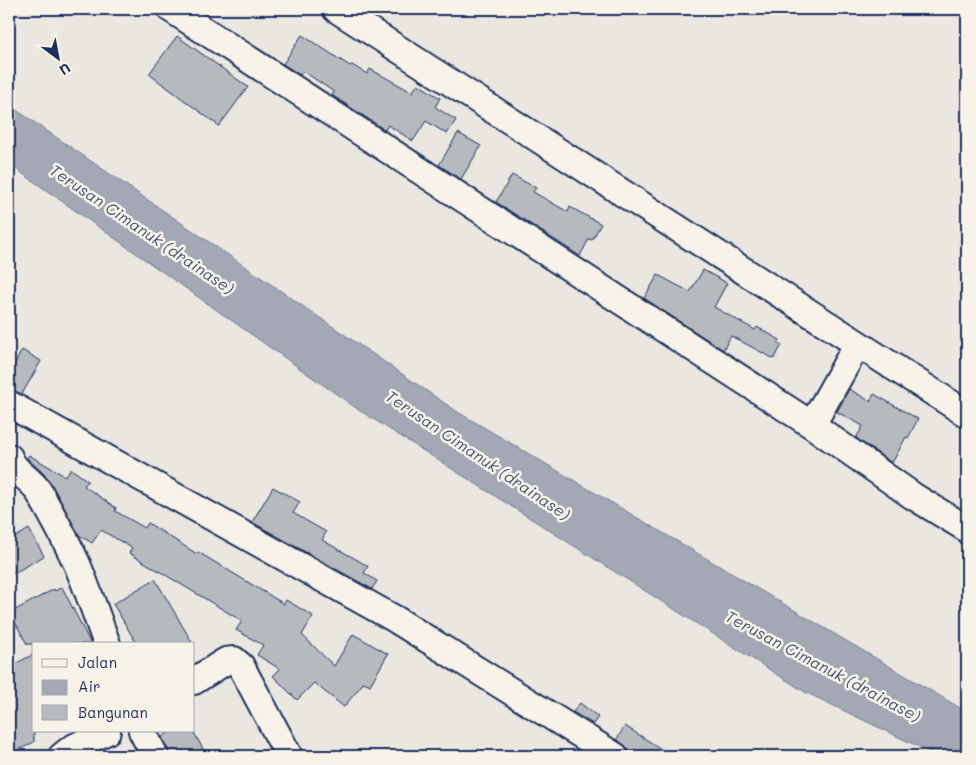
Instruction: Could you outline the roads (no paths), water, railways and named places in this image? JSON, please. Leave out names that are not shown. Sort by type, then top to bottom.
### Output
[{"type":"street","points":[[171,9],[812,425],[913,496],[967,529]]},
{"type":"street","points":[[336,9],[967,414]]},
{"type":"street","points":[[812,425],[857,345]]},
{"type":"street","points":[[9,404],[395,619],[615,756]]},
{"type":"street","points":[[9,458],[18,472],[37,489],[53,518],[76,563],[106,642]]},
{"type":"street","points":[[195,679],[226,661],[234,660],[241,666],[289,756]]},
{"type":"street","points":[[62,756],[71,749],[105,732]]},
{"type":"street","points":[[143,732],[155,756]]},
{"type":"water","name":"Terusan Cimanuk (drainase)","points":[[9,105],[456,411],[967,712],[967,756],[938,756],[805,692],[359,410],[9,164]]}]
